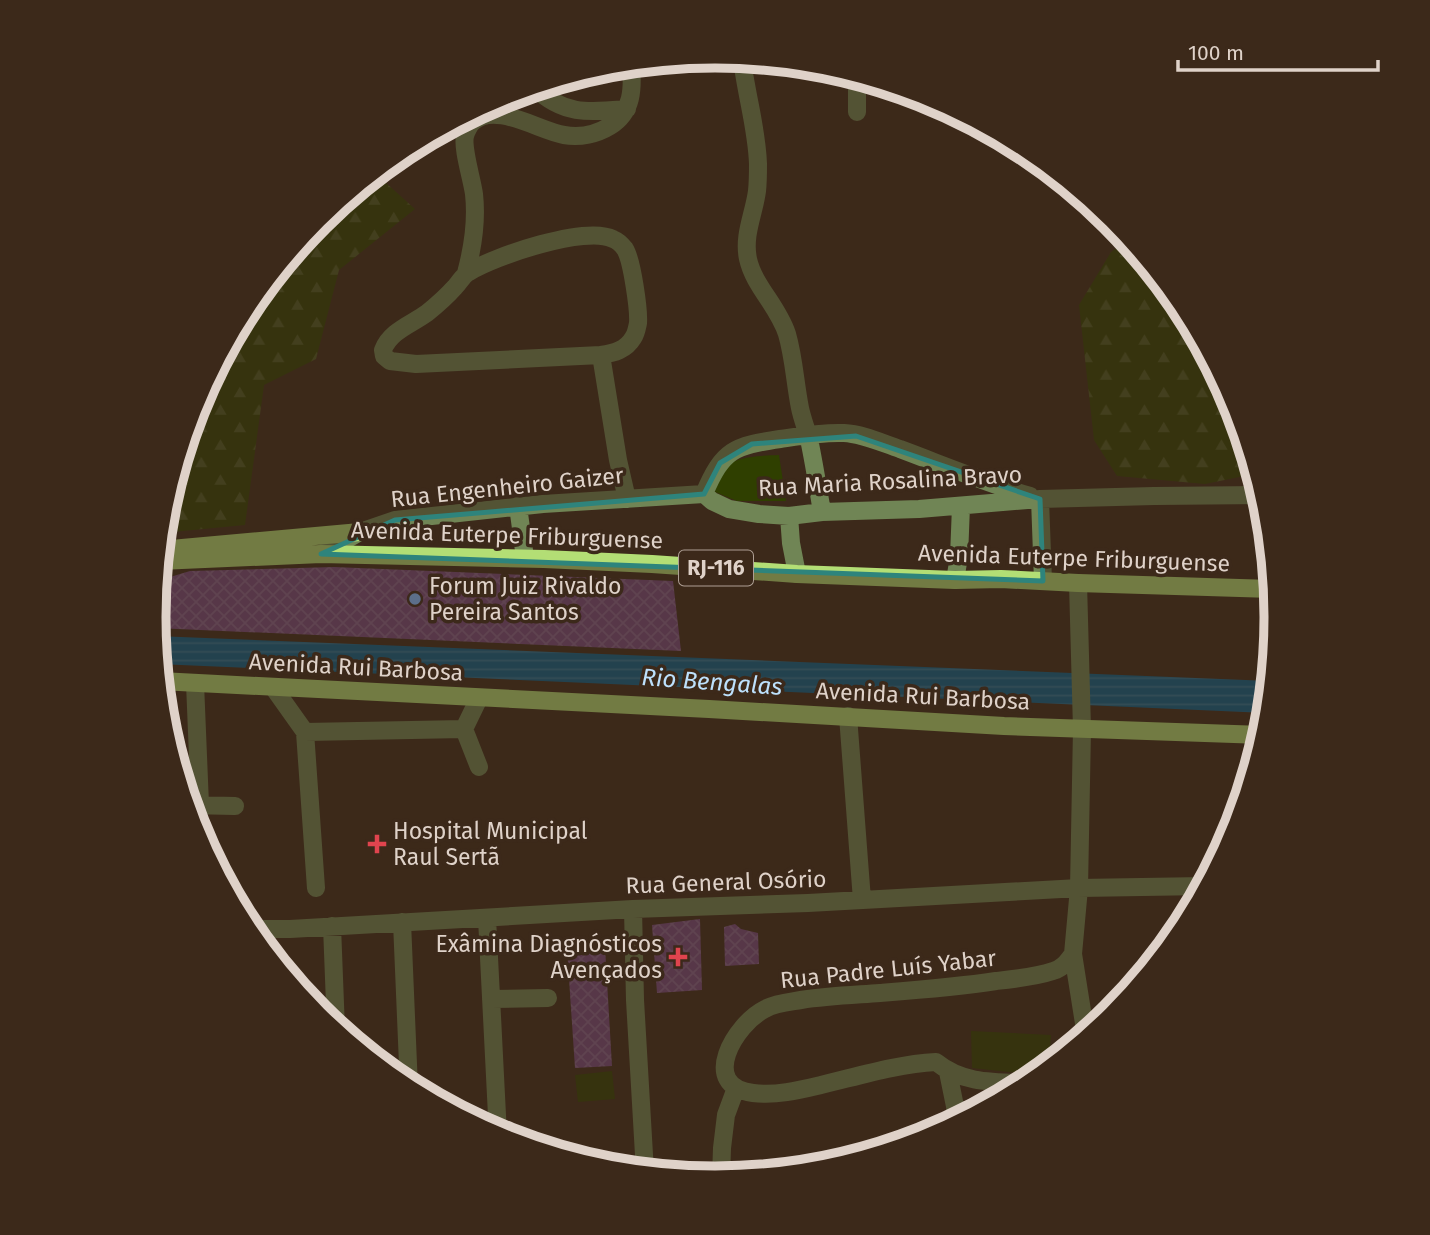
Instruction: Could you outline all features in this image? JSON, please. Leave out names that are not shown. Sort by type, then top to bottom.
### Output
[{"type":"main road","points":[[170,549],[360,532]]},
{"type":"main road","name":"Avenida Euterpe Friburguense","points":[[169,561],[321,554],[525,558],[797,574],[1263,589]]},
{"type":"main road","name":"Avenida Rui Barbosa","points":[[169,682],[1004,726],[1252,735]]},
{"type":"street","points":[[743,69],[758,163],[757,192],[746,247],[757,281],[770,299],[786,334],[822,512]]},
{"type":"street","points":[[496,114],[567,136],[596,133],[622,117],[628,109],[632,75]]},
{"type":"street","points":[[857,87],[857,112]]},
{"type":"street","points":[[543,96],[574,110],[590,112],[628,109]]},
{"type":"street","points":[[466,273],[543,243],[593,235],[612,238],[626,251],[636,298],[638,322],[632,340],[626,347],[601,355],[416,364],[390,361],[384,356],[383,350],[391,337],[440,303],[466,273],[472,254],[475,224],[474,195],[464,136],[470,126]]},
{"type":"street","points":[[601,355],[627,499]]},
{"type":"street","points":[[704,494],[720,463],[734,451],[752,444],[844,433],[871,439],[1040,499],[1251,495]]},
{"type":"street","name":"Rua Engenheiro Gaizer","points":[[321,554],[360,532],[395,520],[588,500],[704,494]]},
{"type":"street","name":"Rua Maria Rosalina Bravo","points":[[704,494],[729,509],[789,516],[1040,499]]},
{"type":"street","points":[[1040,499],[1043,581]]},
{"type":"street","points":[[518,506],[525,558]]},
{"type":"street","points":[[955,580],[959,557],[961,506]]},
{"type":"street","points":[[789,516],[797,574]]},
{"type":"street","points":[[1078,583],[1082,729],[1079,888],[1073,954],[1084,1024]]},
{"type":"street","points":[[194,791],[195,683]]},
{"type":"street","points":[[273,687],[305,732],[316,888]]},
{"type":"street","points":[[479,698],[464,729],[479,767]]},
{"type":"street","points":[[848,716],[862,900]]},
{"type":"street","points":[[305,732],[464,729]]},
{"type":"street","points":[[199,805],[235,806]]},
{"type":"street","name":"Rua General Osório","points":[[262,929],[1079,888],[1194,886]]},
{"type":"street","points":[[632,909],[644,1162]]},
{"type":"street","points":[[487,918],[497,1122]]},
{"type":"street","points":[[402,922],[408,1073]]},
{"type":"street","points":[[332,926],[335,1014]]},
{"type":"street","name":"Rua Padre Luís Yabar","points":[[736,1088],[726,1076],[724,1059],[741,1027],[766,1008],[818,998],[1029,977],[1055,971],[1064,966],[1073,954]]},
{"type":"street","points":[[491,999],[548,998]]},
{"type":"street","points":[[721,1167],[726,1115],[736,1088],[752,1093],[774,1093],[910,1064],[936,1062],[948,1072],[980,1081],[1007,1082]]},
{"type":"street","points":[[948,1072],[956,1111]]},
{"type":"highlighted area","points":[[856,436],[1040,499],[1043,581],[321,554],[395,520],[704,494],[720,463],[752,444]]},
{"type":"green space","points":[[383,180],[415,209],[339,270],[316,359],[264,385],[245,525],[172,532],[184,475],[208,407],[239,343],[279,283],[327,229]]},
{"type":"green space","points":[[1119,246],[1128,255],[1172,312],[1191,343],[1222,407],[1246,476],[1205,484],[1117,476],[1094,440],[1079,305],[1111,252]]},
{"type":"green space","points":[[779,455],[786,501],[737,501],[715,492],[719,476],[729,464],[745,458]]},
{"type":"green space","points":[[971,1031],[1051,1035],[1050,1052],[1021,1073],[972,1068]]},
{"type":"green space","points":[[612,1071],[615,1099],[578,1102],[575,1075]]},
{"type":"water","name":"Rio Bengalas","points":[[167,636],[1261,681],[1256,713],[168,664]]},
{"type":"building","name":"Forum Juiz Rivaldo Pereira Santos","points":[[334,567],[673,581],[681,651],[166,628],[167,578],[190,571]]},
{"type":"building","name":"Exâmina Diagnósticos Avençados","points":[[700,919],[702,990],[657,993],[652,925]]},
{"type":"building","points":[[735,924],[741,929],[758,933],[759,964],[725,966],[724,927]]},
{"type":"building","points":[[605,947],[612,1066],[575,1068],[567,949]]},
{"type":"place","name":"Forum Juiz Rivaldo Pereira Santos","points":[[415,599]]},
{"type":"place","name":"Hospital Municipal Raul Sertã","points":[[377,844]]},
{"type":"place","name":"Exâmina Diagnósticos Avençados","points":[[678,957]]}]
